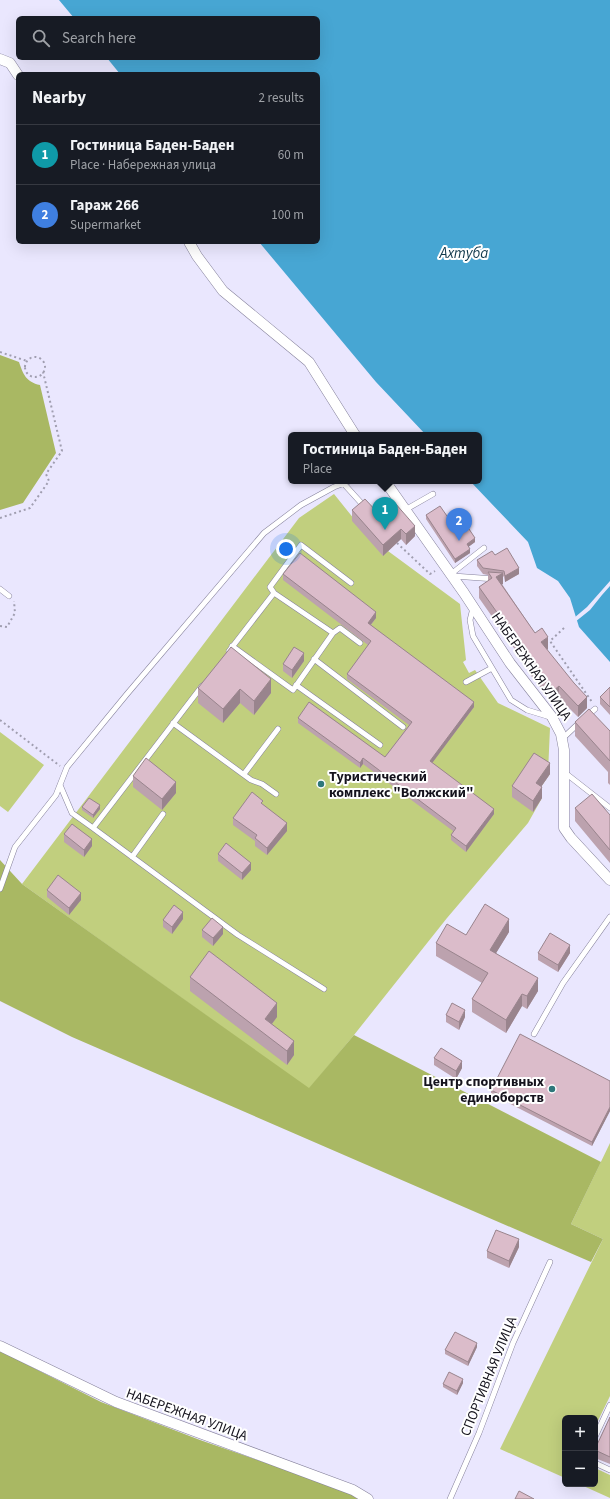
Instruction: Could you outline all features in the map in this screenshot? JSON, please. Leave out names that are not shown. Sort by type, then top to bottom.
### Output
[{"type":"street","points":[[0,59],[10,63],[16,72]]},
{"type":"street","points":[[190,244],[222,291],[309,362],[353,432]]},
{"type":"street","name":"НАБЕРЕЖНАЯ УЛИЦА","points":[[387,484],[452,575],[510,663],[552,717],[562,739],[564,772],[564,828],[571,838],[610,880]]},
{"type":"street","name":"НАБЕРЕЖНАЯ УЛИЦА","points":[[0,1346],[116,1402],[353,1490],[368,1499]]},
{"type":"lane","points":[[0,889],[15,847],[56,795],[66,770],[114,710],[264,533],[301,505],[334,487],[344,484],[363,505]]},
{"type":"lane","points":[[405,510],[434,494]]},
{"type":"lane","points":[[333,633],[274,592],[270,587],[301,545],[351,583]]},
{"type":"lane","points":[[452,575],[484,548]]},
{"type":"lane","points":[[452,575],[502,580]]},
{"type":"lane","points":[[0,589],[9,596]]},
{"type":"lane","points":[[223,658],[274,592]]},
{"type":"lane","points":[[473,607],[470,620],[473,636],[511,700],[527,710],[552,717]]},
{"type":"lane","points":[[232,646],[293,690],[333,633],[340,628],[360,643]]},
{"type":"lane","points":[[314,659],[403,727]]},
{"type":"lane","points":[[466,682],[492,668]]},
{"type":"lane","points":[[93,828],[205,682]]},
{"type":"lane","points":[[296,686],[380,745]]},
{"type":"lane","points":[[562,739],[595,709]]},
{"type":"lane","points":[[173,723],[244,774],[276,794]]},
{"type":"lane","points":[[244,774],[278,729]]},
{"type":"lane","points":[[564,772],[610,808]]},
{"type":"lane","points":[[60,785],[72,813],[238,935],[324,989]]},
{"type":"lane","points":[[132,857],[163,814]]},
{"type":"lane","points":[[534,1034],[563,983],[610,917]]},
{"type":"lane","name":"СПОРТИВНАЯ УЛИЦА","points":[[450,1499],[479,1433],[513,1342],[550,1262]]},
{"type":"lane","points":[[598,1430],[610,1405]]},
{"type":"lane","points":[[598,1464],[610,1470]]},
{"type":"path","points":[[0,352],[28,361]]},
{"type":"path","points":[[0,518],[30,508],[49,481],[46,474],[62,451],[43,372],[44,363],[39,358],[33,358],[28,361],[25,367],[30,375],[35,377],[43,372]]},
{"type":"path","points":[[382,512],[398,499]]},
{"type":"path","points":[[397,543],[430,574],[444,565]]},
{"type":"path","points":[[0,626],[7,626],[15,613],[14,602],[9,596]]},
{"type":"path","points":[[564,628],[550,641],[591,698],[595,709]]},
{"type":"path","points":[[0,720],[66,770]]},
{"type":"green space","points":[[0,355],[19,362],[28,380],[40,385],[56,453],[23,503],[0,510]]},
{"type":"green space","name":"Туристический комплекс \"Волжский\"","points":[[334,494],[383,555],[388,551],[460,604],[466,660],[463,662],[469,673],[475,670],[498,703],[550,728],[548,773],[550,774],[536,794],[542,798],[528,823],[447,918],[309,1089],[22,884],[299,518]]},
{"type":"green space","points":[[0,732],[44,765],[8,812],[0,806]]},
{"type":"green space","points":[[0,860],[22,884],[309,1088],[354,1035],[601,1162],[571,1224],[603,1239],[591,1262],[72,1037],[0,1001]]},
{"type":"green space","points":[[610,1143],[610,1396],[598,1421],[598,1415],[562,1415],[562,1477],[500,1449],[603,1239],[571,1224]]},
{"type":"green space","points":[[0,1351],[101,1402],[200,1440],[349,1493],[358,1499],[0,1499]]},
{"type":"green space","points":[[598,1469],[610,1475],[610,1498],[586,1487],[598,1487]]},
{"type":"water","name":"Ахтуба","points":[[59,0],[610,0],[610,662],[579,627],[570,598],[558,581],[537,568],[528,542],[473,484],[482,484],[482,432],[423,432],[376,382],[261,244],[320,244],[320,72],[118,72],[109,60],[320,60],[320,16],[72,16]]},
{"type":"pier","points":[[610,581],[610,586],[590,610],[575,622],[574,618],[587,607]]},
{"type":"building","points":[[365,499],[378,513],[384,508],[386,511],[395,503],[415,526],[406,534],[401,529],[383,545],[352,510]]},
{"type":"building","points":[[440,506],[454,526],[463,520],[475,538],[467,544],[470,549],[455,559],[426,515]]},
{"type":"building","points":[[507,548],[519,568],[505,576],[504,571],[483,568],[477,560],[492,551],[495,555]]},
{"type":"building","points":[[300,553],[376,612],[368,623],[474,702],[430,761],[494,809],[466,846],[451,835],[456,828],[363,758],[360,763],[298,718],[309,702],[385,757],[412,722],[347,674],[371,641],[283,574]]},
{"type":"building","points":[[488,572],[503,573],[496,577],[535,633],[542,628],[548,637],[541,642],[587,697],[578,706],[559,686],[553,691],[528,661],[530,659],[479,587],[492,578]]},
{"type":"building","points":[[231,647],[271,679],[254,701],[240,689],[223,709],[198,688]]},
{"type":"building","points":[[294,647],[304,653],[292,670],[283,664]]},
{"type":"building","points":[[610,687],[610,707],[600,697]]},
{"type":"building","points":[[589,709],[610,731],[610,761],[575,722]]},
{"type":"building","points":[[534,753],[550,763],[536,783],[542,787],[533,801],[512,786]]},
{"type":"building","points":[[146,758],[176,782],[162,799],[133,776]]},
{"type":"building","points":[[252,792],[263,801],[261,803],[287,823],[267,848],[255,838],[257,835],[233,818]]},
{"type":"building","points":[[592,794],[610,815],[610,850],[575,808]]},
{"type":"building","points":[[89,798],[100,805],[93,815],[82,807]]},
{"type":"building","points":[[72,824],[92,839],[84,850],[64,834]]},
{"type":"building","points":[[226,843],[251,863],[242,873],[218,854]]},
{"type":"building","points":[[58,875],[81,893],[69,908],[47,890]]},
{"type":"building","points":[[485,904],[509,919],[490,950],[538,978],[527,996],[522,994],[506,1020],[472,999],[488,973],[436,943],[447,924],[466,935]]},
{"type":"building","points":[[174,905],[183,912],[172,927],[163,920]]},
{"type":"building","points":[[212,918],[223,927],[213,938],[202,930]]},
{"type":"building","points":[[550,933],[570,945],[558,965],[538,953]]},
{"type":"building","points":[[209,951],[277,1003],[265,1019],[294,1041],[287,1051],[190,977]]},
{"type":"building","points":[[452,1003],[465,1010],[459,1022],[446,1015]]},
{"type":"building","name":"Центр спортивных единоборств","points":[[520,1034],[610,1081],[610,1107],[592,1142],[491,1090]]},
{"type":"building","points":[[441,1048],[462,1061],[456,1071],[434,1058]]},
{"type":"building","points":[[496,1230],[519,1239],[509,1261],[487,1251]]},
{"type":"building","points":[[455,1332],[477,1343],[468,1362],[445,1350]]},
{"type":"building","points":[[449,1372],[463,1379],[457,1391],[443,1384]]},
{"type":"building","points":[[610,1417],[610,1457],[598,1451],[598,1443]]},
{"type":"building","points":[[519,1491],[534,1499],[515,1499]]},
{"type":"place","name":"Гостиница Баден-Баден","points":[[385,530]]},
{"type":"place","name":"Гараж 266","points":[[459,541]]},
{"type":"place","name":"Туристический комплекс \"Волжский\"","points":[[321,784]]},
{"type":"place","name":"Центр спортивных единоборств","points":[[552,1089]]}]
